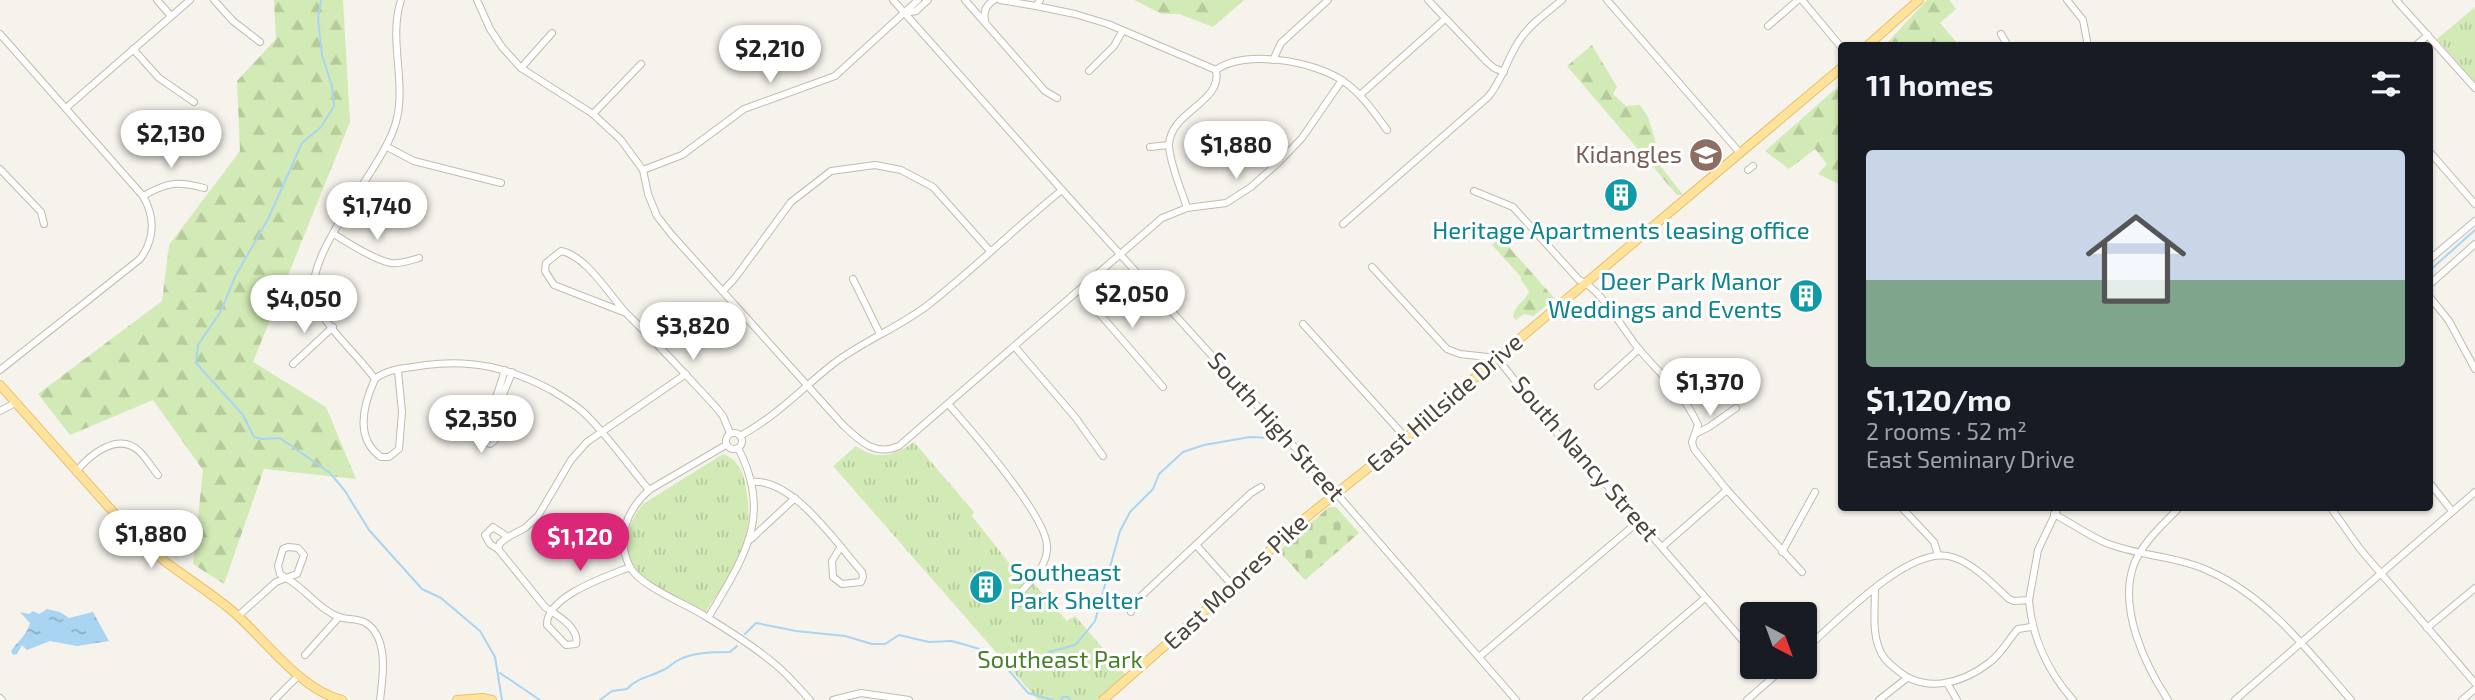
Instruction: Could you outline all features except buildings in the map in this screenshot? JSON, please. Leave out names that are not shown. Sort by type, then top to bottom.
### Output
[{"type":"main road","points":[[1872,42],[1919,0]]},
{"type":"main road","name":"East Hillside Drive","points":[[1337,494],[1838,71]]},
{"type":"main road","points":[[0,385],[139,541],[239,616],[299,675],[325,693],[342,700]]},
{"type":"main road","name":"East Moores Pike","points":[[1103,700],[1233,586],[1294,527],[1337,494]]},
{"type":"main road","points":[[457,700],[492,700]]},
{"type":"street","points":[[157,0],[171,16]]},
{"type":"street","points":[[66,108],[190,0]]},
{"type":"street","points":[[214,0],[260,42]]},
{"type":"street","points":[[377,376],[320,312],[314,300],[312,286],[321,255],[387,147],[397,119],[401,94],[397,24],[401,0]]},
{"type":"street","points":[[477,0],[490,29],[521,68],[593,114],[621,140],[643,170],[648,194],[657,216],[671,234],[842,424],[867,447],[880,450],[896,448],[949,405],[1162,218],[1187,208],[1226,203],[1251,187],[1303,138],[1342,80]]},
{"type":"street","name":"South High Street","points":[[893,0],[1337,494],[1516,700]]},
{"type":"street","points":[[643,170],[682,155],[744,109],[835,76],[918,0]]},
{"type":"street","points":[[905,13],[916,11],[928,0]]},
{"type":"street","points":[[965,0],[1045,91],[1057,98]]},
{"type":"street","points":[[985,22],[984,14],[988,4],[994,0]]},
{"type":"street","points":[[1000,0],[1038,3],[1108,24],[1216,70]]},
{"type":"street","points":[[1273,60],[1281,43],[1328,0]]},
{"type":"street","points":[[1428,0],[1494,68],[1504,72]]},
{"type":"street","points":[[1343,224],[1488,97],[1496,88],[1520,39],[1537,20],[1562,0]]},
{"type":"street","points":[[1607,0],[1740,153]]},
{"type":"street","points":[[1768,26],[1800,0],[1838,44]]},
{"type":"street","points":[[2067,0],[2083,20],[2087,42]]},
{"type":"street","points":[[2396,0],[2475,88]]},
{"type":"street","points":[[1360,95],[1445,19]]},
{"type":"street","points":[[1089,71],[1114,46],[1122,32]]},
{"type":"street","points":[[0,33],[144,196],[150,209],[152,229],[147,247],[140,258],[0,370]]},
{"type":"street","points":[[521,68],[552,33]]},
{"type":"street","points":[[2001,34],[2006,42]]},
{"type":"street","points":[[2420,42],[2428,35]]},
{"type":"street","points":[[133,49],[159,78],[194,102]]},
{"type":"street","points":[[1216,70],[1225,64],[1248,59],[1273,60],[1323,70],[1342,80],[1360,95],[1387,130]]},
{"type":"street","points":[[593,114],[641,64]]},
{"type":"street","points":[[1187,208],[1169,145],[1172,132],[1180,121],[1216,85],[1216,70]]},
{"type":"street","points":[[1150,147],[1169,145]]},
{"type":"street","points":[[387,147],[414,161],[501,183]]},
{"type":"street","points":[[2433,156],[2475,204]]},
{"type":"street","points":[[723,290],[735,278],[790,202],[831,171],[875,165],[901,170],[933,187],[990,251]]},
{"type":"street","points":[[0,169],[41,212],[44,224]]},
{"type":"street","points":[[144,196],[172,183],[189,183],[204,188]]},
{"type":"street","points":[[730,433],[740,436],[777,414],[853,349],[928,306],[1062,190]]},
{"type":"street","points":[[1474,191],[1513,207],[1579,280],[1586,282],[1639,349],[1685,400],[1698,425],[1693,447],[1727,490],[1801,572]]},
{"type":"street","points":[[2433,257],[2475,221]]},
{"type":"street","points":[[334,234],[349,244],[391,263],[404,263],[419,258]]},
{"type":"street","points":[[2433,281],[2475,244]]},
{"type":"street","points":[[626,313],[554,285],[545,271],[546,263],[561,251],[570,253],[626,313],[646,330],[714,405],[723,416],[730,433]]},
{"type":"street","name":"South Nancy Street","points":[[1372,267],[1447,349],[1460,354],[1497,358],[1561,438],[1662,547],[1740,637]]},
{"type":"street","points":[[853,279],[880,334]]},
{"type":"street","points":[[592,300],[604,287]]},
{"type":"street","points":[[1080,291],[1163,387]]},
{"type":"street","points":[[2433,301],[2449,321],[2475,369]]},
{"type":"street","points":[[1303,324],[1406,438]]},
{"type":"street","points":[[293,364],[333,327]]},
{"type":"street","points":[[1015,347],[1075,417],[1103,456]]},
{"type":"street","points":[[1598,386],[1639,349]]},
{"type":"street","points":[[377,376],[442,363],[467,362],[509,371],[563,397],[582,410],[649,490]]},
{"type":"street","points":[[377,376],[363,411],[364,426],[376,453],[389,457],[399,449],[401,436],[402,412],[398,371]]},
{"type":"street","points":[[497,405],[495,426],[498,433],[495,441],[490,444],[481,441],[477,436],[480,427],[487,423],[497,405],[509,371]]},
{"type":"street","points":[[498,549],[500,543],[525,528],[538,516],[571,460],[601,431],[686,374]]},
{"type":"street","points":[[0,411],[15,402]]},
{"type":"street","points":[[949,405],[1030,507],[1045,534],[1047,547],[1044,563],[1021,592]]},
{"type":"street","points":[[1696,433],[1736,408]]},
{"type":"street","points":[[487,423],[495,426]]},
{"type":"street","points":[[726,445],[726,437],[730,433]]},
{"type":"street","points":[[738,448],[741,444],[740,436]]},
{"type":"street","points":[[76,472],[99,450],[116,444],[140,452],[158,475]]},
{"type":"street","points":[[726,445],[649,490],[638,500],[624,529],[623,543],[630,567],[643,582],[708,618],[776,665],[810,700]]},
{"type":"street","points":[[726,445],[733,449],[738,448]]},
{"type":"street","points":[[708,618],[735,573],[751,539],[754,521],[752,482],[738,448]]},
{"type":"street","points":[[752,482],[769,483],[795,498],[840,548],[863,575],[860,582],[842,584],[833,577],[832,561],[840,548]]},
{"type":"street","points":[[1131,612],[1137,600],[1251,493],[1261,487]]},
{"type":"street","points":[[2433,487],[2452,511]]},
{"type":"street","points":[[1662,547],[1727,490]]},
{"type":"street","points":[[1782,552],[1815,492]]},
{"type":"street","points":[[2235,700],[2475,492]]},
{"type":"street","points":[[751,539],[795,498]]},
{"type":"street","points":[[1905,511],[1934,542],[1938,555]]},
{"type":"street","points":[[2073,700],[2053,675],[2031,627],[2029,600],[2035,559],[2056,511],[2107,543],[2208,570],[2235,584],[2268,608],[2351,700]]},
{"type":"street","points":[[2168,700],[2146,660],[2134,628],[2131,575],[2142,552],[2176,511]]},
{"type":"street","points":[[2333,511],[2360,549],[2475,683]]},
{"type":"street","points":[[754,521],[768,522]]},
{"type":"street","points":[[1479,657],[1639,522]]},
{"type":"street","points":[[508,537],[493,527],[485,535],[536,597],[552,611],[576,634],[578,639],[574,646],[566,645],[547,625],[552,611],[576,591],[595,580],[630,567]]},
{"type":"street","points":[[1197,546],[1233,586]]},
{"type":"street","points":[[239,616],[276,582],[286,578],[297,574],[304,561],[304,555],[298,548],[283,549],[278,571],[286,578],[339,617],[362,621],[374,631],[384,663],[380,700]]},
{"type":"street","points":[[1817,639],[1894,573],[1909,564],[1938,555],[1950,556],[1964,563],[2009,599],[2029,600]]},
{"type":"street","points":[[2427,628],[2475,588]]},
{"type":"street","points":[[1875,589],[1875,628],[1879,648],[1889,663],[1907,678],[1926,684],[1947,683],[1963,678],[1988,664],[2018,629],[2031,627]]},
{"type":"street","points":[[1586,700],[1705,598]]},
{"type":"street","points":[[305,655],[339,617]]},
{"type":"street","points":[[274,700],[299,675]]},
{"type":"street","points":[[1879,700],[1907,678]]},
{"type":"street","points":[[1747,700],[1771,679]]},
{"type":"street","points":[[1947,683],[1957,700]]},
{"type":"street","points":[[2462,700],[2475,688]]},
{"type":"street","points":[[833,700],[861,693],[909,700]]},
{"type":"green space","points":[[274,0],[343,0],[350,122],[253,362],[326,407],[356,479],[264,469],[224,584],[193,564],[203,470],[153,400],[70,435],[38,394],[162,301],[169,245],[240,151],[237,81],[276,39]]},
{"type":"green space","points":[[1134,0],[1244,0],[1213,27],[1179,14],[1162,14]]},
{"type":"green space","points":[[1927,0],[1949,0],[1956,9],[1940,23],[1956,42],[1888,42]]},
{"type":"green space","points":[[2475,7],[2475,82],[2437,39]]},
{"type":"green space","points":[[1592,45],[1617,87],[1613,94],[1626,106],[1640,105],[1648,117],[1655,139],[1658,163],[1683,195],[1677,195],[1567,66]]},
{"type":"green space","points":[[1838,87],[1838,184],[1818,174],[1827,164],[1815,149],[1789,169],[1765,151]]},
{"type":"green space","points":[[1500,237],[1555,299],[1533,316],[1524,314],[1516,320],[1513,317],[1515,309],[1529,291],[1521,277],[1492,245]]},
{"type":"green space","name":"Southeast Park","points":[[914,442],[974,512],[972,516],[1020,577],[1025,574],[1067,621],[1075,616],[1126,675],[1096,700],[1038,700],[833,466],[856,446],[871,454],[885,455]]},
{"type":"green space","points":[[723,454],[736,463],[744,477],[748,525],[740,555],[705,613],[668,595],[637,574],[628,555],[628,533],[643,504]]},
{"type":"green space","points":[[1329,507],[1336,507],[1359,533],[1305,580],[1279,551]]},
{"type":"water","points":[[47,609],[60,612],[69,618],[93,612],[109,641],[77,646],[50,641],[27,650],[22,645],[17,654],[13,655],[11,651],[30,623],[20,612],[29,614],[33,611],[39,614]]},
{"type":"waterway","points":[[321,0],[318,19],[322,55],[332,86],[334,106],[321,127],[302,143],[269,217],[235,277],[221,311],[198,345],[196,363],[243,415],[254,437],[280,438],[330,473],[345,491],[369,530],[422,589],[441,598],[480,631],[495,657],[502,700]]},
{"type":"waterway","points":[[2433,267],[2475,230]]},
{"type":"waterway","points":[[1006,667],[1033,665],[1049,652],[1075,645],[1084,635],[1095,621],[1120,531],[1130,512],[1153,489],[1159,474],[1183,452],[1204,445],[1250,437],[1273,438]]},
{"type":"waterway","points":[[745,634],[756,623],[796,631],[845,636],[872,644],[885,644],[899,635],[929,642],[952,641],[983,650],[1006,667],[1028,693],[1053,700]]},
{"type":"waterway","points":[[600,700],[612,691],[627,689],[639,680],[688,656],[730,652],[737,646]]},
{"type":"waterway","points":[[500,673],[540,700]]},
{"type":"waterway","points":[[1061,700],[1062,697],[1068,697],[1070,700]]},
{"type":"place","name":"Kidangles","points":[[1706,155]]},
{"type":"place","name":"Heritage Apartments leasing office","points":[[1621,195]]},
{"type":"place","name":"Deer Park Manor Weddings and Events","points":[[1806,296]]},
{"type":"place","name":"Southeast Park Shelter","points":[[986,587]]}]
